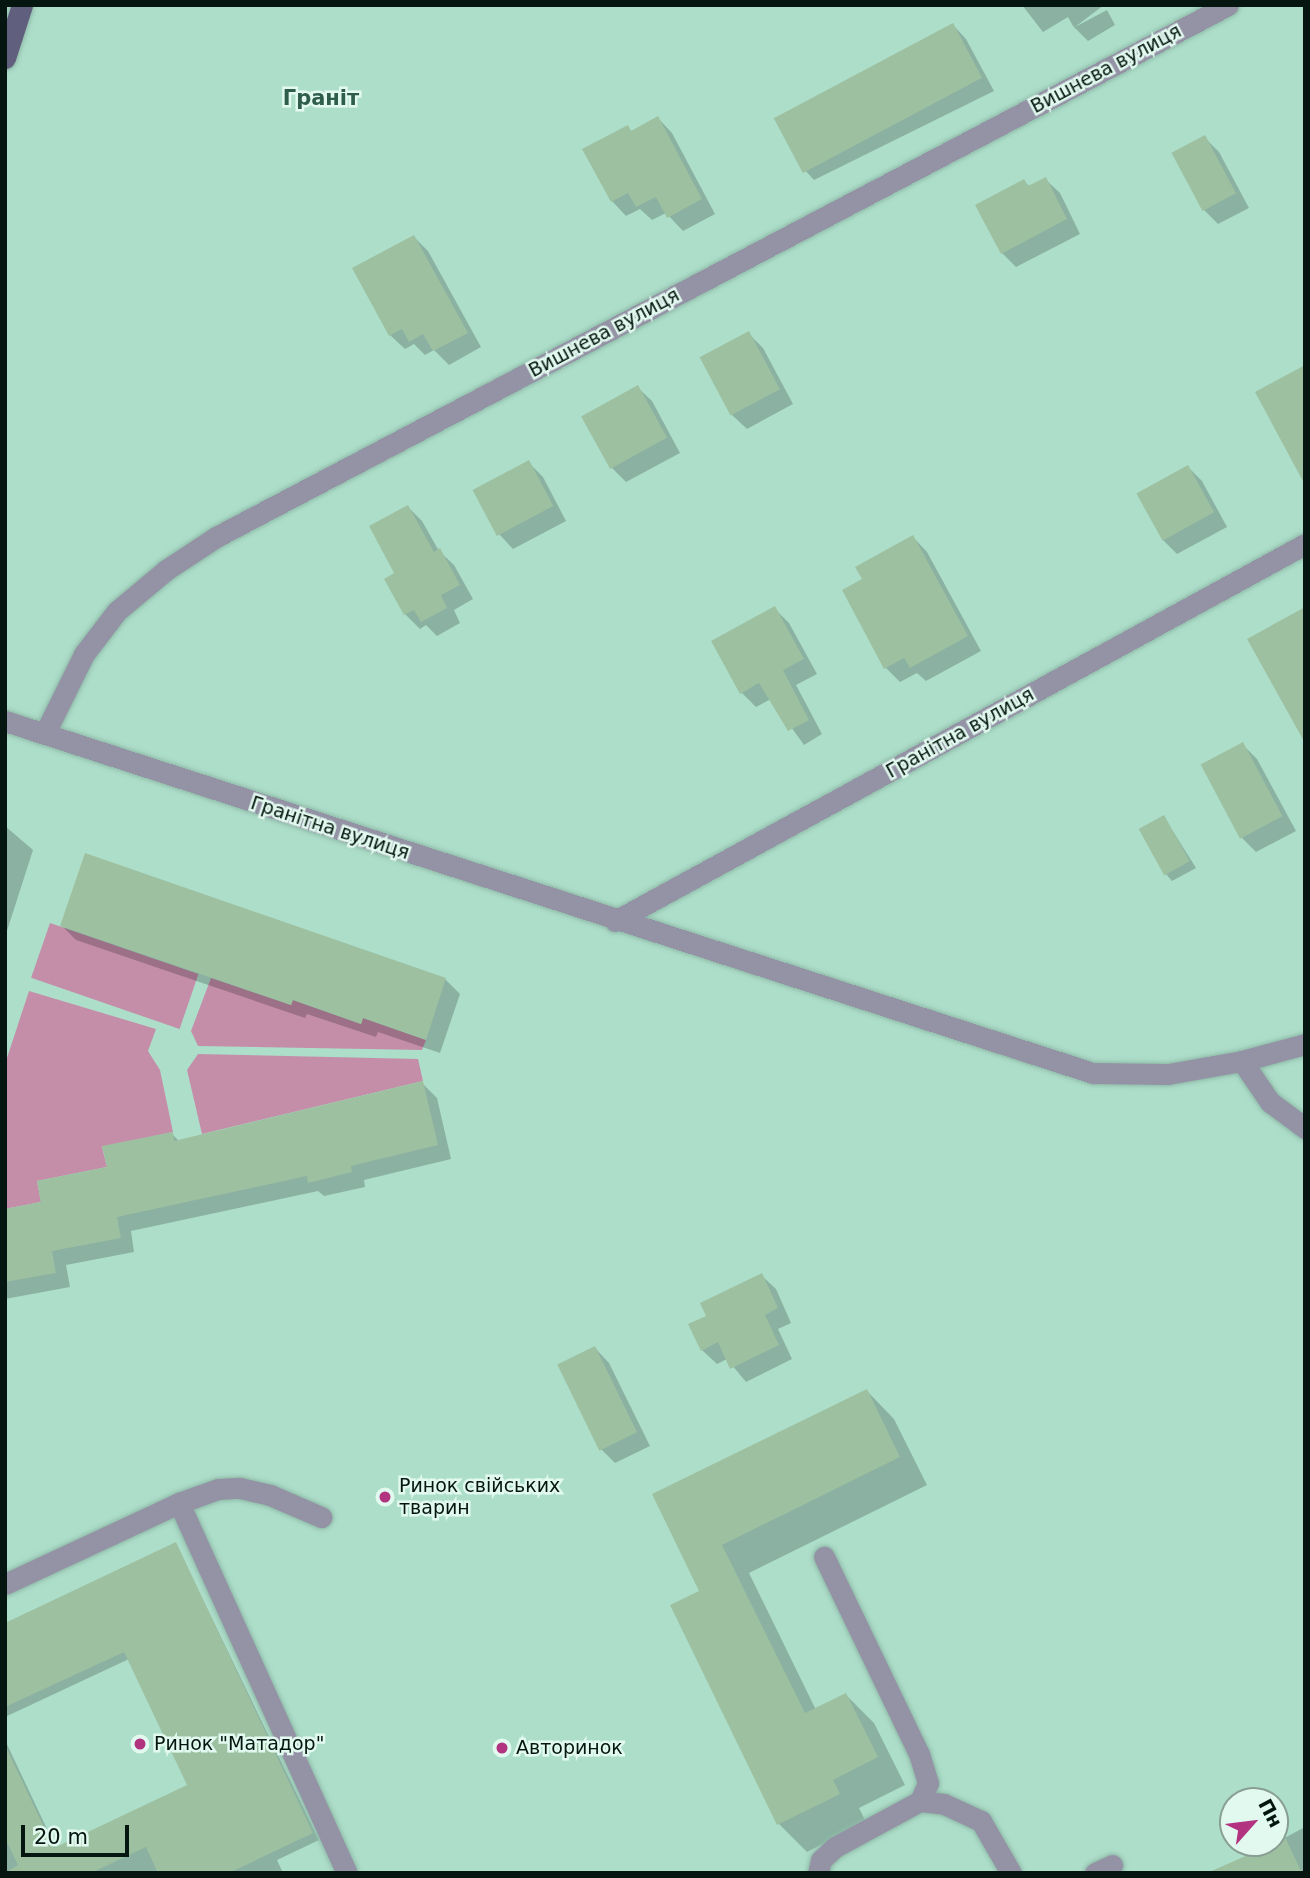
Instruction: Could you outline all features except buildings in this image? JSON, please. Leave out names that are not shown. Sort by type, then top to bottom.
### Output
[{"type":"main road","points":[[5,58],[22,5]]},
{"type":"street","name":"Вишнева вулиця","points":[[45,733],[85,654],[117,611],[166,570],[216,537],[1228,5]]},
{"type":"street","name":"Гранітна вулиця","points":[[615,921],[1305,544]]},
{"type":"street","name":"Гранітна вулиця","points":[[5,720],[615,921],[1093,1073],[1168,1074],[1242,1061],[1305,1044]]},
{"type":"street","points":[[1242,1061],[1269,1102],[1305,1128]]},
{"type":"street","points":[[5,1584],[179,1503],[218,1489],[240,1488],[270,1495],[321,1517]]},
{"type":"street","points":[[179,1503],[347,1873]]},
{"type":"street","points":[[824,1557],[919,1754],[928,1783],[920,1801]]},
{"type":"street","points":[[818,1873],[821,1860],[835,1847],[920,1801],[944,1804],[981,1821],[1011,1873]]},
{"type":"shaded area","points":[[50,923],[198,974],[180,1029],[31,978]]},
{"type":"shaded area","points":[[211,978],[291,1005],[293,1000],[361,1024],[363,1018],[426,1040],[422,1050],[198,1046],[191,1031]]},
{"type":"shaded area","points":[[29,991],[156,1029],[148,1051],[160,1070],[173,1132],[102,1147],[107,1167],[37,1181],[41,1202],[5,1209],[5,1064]]},
{"type":"shaded area","points":[[198,1054],[418,1059],[423,1081],[202,1134],[187,1070]]},
{"type":"place","name":"Ринок свійських тварин","points":[[385,1497]]},
{"type":"place","name":"Ринок \"Матадор\"","points":[[140,1744]]},
{"type":"place","name":"Авторинок","points":[[502,1748]]},
{"type":"district","name":"Граніт","points":[[321,98]]}]
